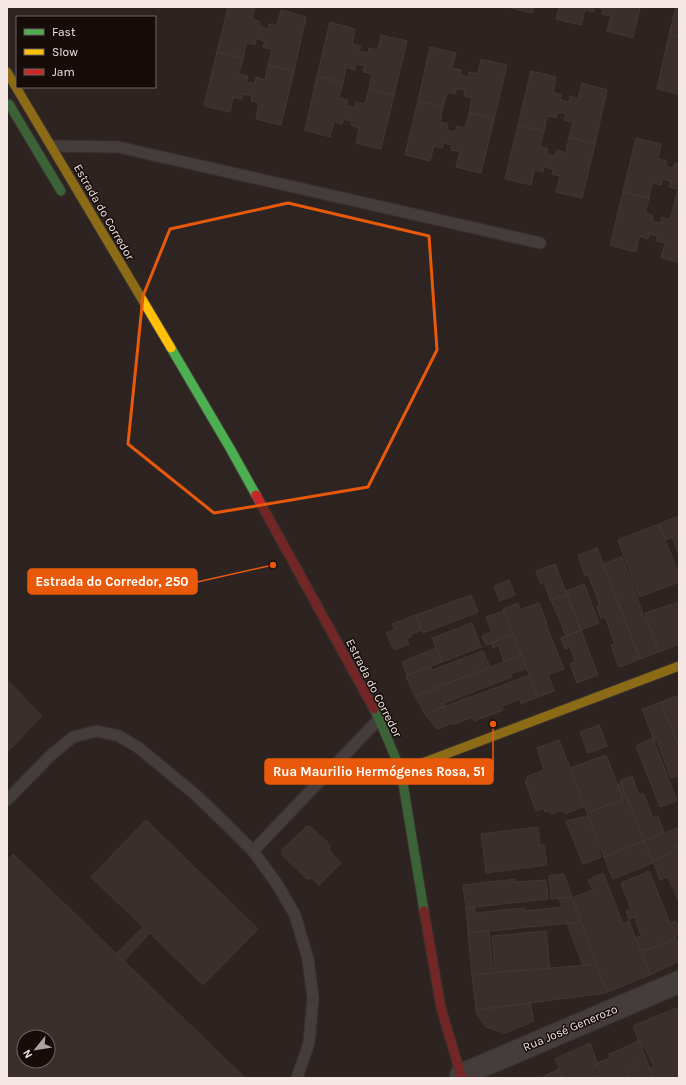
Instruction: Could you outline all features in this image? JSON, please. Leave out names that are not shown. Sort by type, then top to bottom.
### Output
[{"type":"main road","name":"Estrada do Corredor","points":[[7,72],[16,87]]},
{"type":"main road","name":"Estrada do Corredor","points":[[17,88],[231,450],[379,719],[401,771],[417,875],[441,1008],[461,1077]]},
{"type":"main road","points":[[7,102],[64,196]]},
{"type":"main road","name":"Estrada do Corredor","points":[[157,341],[168,354],[180,364]]},
{"type":"main road","points":[[401,771],[679,666]]},
{"type":"street","name":"Rua José Generozo","points":[[461,1077],[679,982]]},
{"type":"lane","points":[[52,146],[118,147],[540,243]]},
{"type":"lane","points":[[253,851],[379,719]]},
{"type":"lane","points":[[7,800],[51,755],[73,737],[97,731],[119,736],[139,748],[196,796],[253,851],[277,884],[295,916],[308,959],[313,998],[310,1043],[297,1078]]},
{"type":"highlighted area","points":[[288,203],[429,236],[437,350],[368,487],[214,513],[128,444],[143,296],[170,229]]},
{"type":"building","points":[[228,7],[255,7],[252,19],[260,22],[259,26],[268,29],[269,24],[277,26],[281,10],[306,17],[294,71],[268,65],[272,49],[263,47],[265,41],[256,39],[255,45],[246,43],[243,58],[217,52]]},
{"type":"building","points":[[507,7],[534,7],[532,13]]},
{"type":"building","points":[[559,7],[595,7],[594,12],[585,10],[581,25],[556,19]]},
{"type":"building","points":[[596,7],[640,7],[633,38],[607,31],[611,16],[602,14],[603,9]]},
{"type":"building","points":[[676,7],[679,7],[679,37],[669,35]]},
{"type":"building","points":[[330,22],[355,29],[352,44],[361,46],[359,51],[368,53],[369,48],[378,50],[381,35],[407,41],[394,95],[369,89],[372,74],[363,72],[365,65],[356,64],[355,70],[346,67],[343,83],[317,76]]},
{"type":"building","points":[[669,35],[679,37],[679,94],[657,89]]},
{"type":"building","points":[[430,47],[456,53],[452,68],[461,70],[460,75],[468,77],[469,72],[478,74],[481,59],[507,65],[494,119],[469,113],[472,98],[464,96],[465,90],[457,88],[455,94],[447,92],[443,107],[418,101]]},
{"type":"building","points":[[217,52],[243,58],[239,74],[248,76],[246,82],[255,84],[256,77],[265,80],[268,65],[294,71],[281,125],[256,119],[259,103],[251,101],[252,96],[243,94],[242,99],[233,97],[230,112],[204,106]]},
{"type":"building","points":[[531,71],[556,77],[553,92],[561,95],[560,99],[569,102],[570,96],[578,99],[582,83],[607,90],[595,144],[569,137],[573,122],[564,120],[566,114],[557,112],[556,118],[547,116],[544,131],[518,125]]},
{"type":"building","points":[[317,76],[343,83],[339,98],[348,100],[346,106],[355,108],[356,102],[365,104],[369,89],[394,95],[381,149],[356,143],[359,128],[351,125],[352,121],[343,119],[342,124],[334,121],[330,137],[305,130]]},
{"type":"building","points":[[418,101],[443,107],[440,122],[448,124],[447,130],[455,132],[457,126],[465,128],[469,113],[494,119],[481,173],[456,167],[460,152],[451,150],[452,145],[444,143],[442,148],[434,146],[430,161],[405,155]]},
{"type":"building","points":[[518,125],[544,131],[540,146],[548,149],[547,155],[555,156],[557,150],[566,153],[569,137],[595,144],[582,198],[556,192],[560,176],[552,174],[553,169],[544,167],[543,172],[534,170],[531,185],[505,179]]},
{"type":"building","points":[[636,138],[661,144],[658,159],[667,161],[665,166],[673,168],[675,163],[679,164],[679,205],[674,204],[678,189],[669,187],[671,181],[662,179],[661,185],[652,183],[649,198],[623,192]]},
{"type":"building","points":[[623,192],[649,198],[645,213],[653,215],[652,221],[661,223],[662,217],[670,220],[674,204],[679,205],[679,262],[661,258],[665,243],[656,241],[657,236],[649,234],[648,239],[639,236],[636,252],[610,245]]},
{"type":"building","points":[[679,516],[679,555],[672,537],[666,540],[659,524]]},
{"type":"building","points":[[659,524],[679,575],[679,582],[639,597],[618,540]]},
{"type":"building","points":[[597,548],[640,659],[619,667],[611,645],[615,644],[605,617],[601,618],[597,606],[600,605],[588,575],[585,576],[578,555]]},
{"type":"building","points":[[622,557],[644,617],[646,617],[659,652],[640,659],[603,564]]},
{"type":"building","points":[[555,564],[567,595],[550,600],[544,582],[541,584],[536,571]]},
{"type":"building","points":[[509,580],[515,595],[500,601],[494,586]]},
{"type":"building","points":[[584,584],[599,623],[581,630],[566,591]]},
{"type":"building","points":[[471,595],[478,612],[423,633],[416,615]]},
{"type":"building","points":[[567,595],[581,630],[566,636],[551,600]]},
{"type":"building","points":[[679,602],[679,644],[659,652],[645,613]]},
{"type":"building","points":[[518,603],[520,610],[539,603],[564,669],[548,675],[554,691],[538,697],[503,609]]},
{"type":"building","points":[[504,611],[513,635],[486,645],[482,636],[492,632],[486,617]]},
{"type":"building","points":[[416,615],[421,630],[410,635],[411,637],[407,639],[409,644],[394,650],[386,633],[395,629],[392,624]]},
{"type":"building","points":[[472,623],[481,647],[442,662],[432,638]]},
{"type":"building","points":[[581,630],[598,675],[577,683],[570,664],[575,662],[570,647],[565,649],[561,638]]},
{"type":"building","points":[[513,635],[521,655],[504,661],[498,645],[493,648],[491,643]]},
{"type":"building","points":[[436,648],[442,662],[407,675],[402,662]]},
{"type":"building","points":[[483,651],[490,667],[415,696],[406,676],[430,666],[432,670]]},
{"type":"building","points":[[521,655],[527,668],[511,674],[512,677],[444,703],[445,707],[425,714],[415,696]]},
{"type":"building","points":[[530,675],[538,697],[521,704],[520,699],[502,706],[503,710],[474,721],[473,717],[437,729],[425,714]]},
{"type":"building","points":[[7,680],[42,716],[7,752]]},
{"type":"building","points":[[679,695],[679,747],[661,702]]},
{"type":"building","points":[[661,702],[679,747],[679,776],[671,778],[657,740],[654,740],[642,709]]},
{"type":"building","points":[[599,725],[607,746],[588,753],[580,732]]},
{"type":"building","points":[[653,738],[677,801],[660,807],[636,746]]},
{"type":"building","points":[[559,740],[585,806],[565,814],[563,810],[551,814],[550,811],[545,812],[543,808],[536,811],[525,781],[528,780],[527,777],[544,770],[537,748]]},
{"type":"building","points":[[606,755],[623,799],[587,813],[570,768]]},
{"type":"building","points":[[632,776],[639,795],[643,793],[653,818],[658,816],[664,833],[644,841],[620,781]]},
{"type":"building","points":[[621,783],[644,841],[604,857],[587,813],[623,799],[617,785]]},
{"type":"building","points":[[589,816],[601,857],[583,864],[566,821]]},
{"type":"building","points":[[146,820],[258,929],[203,985],[150,933],[124,961],[116,954],[143,927],[91,877]]},
{"type":"building","points":[[310,826],[330,845],[329,850],[341,863],[319,885],[311,877],[310,879],[306,878],[282,855],[282,850],[306,827]]},
{"type":"building","points":[[538,827],[540,846],[544,845],[547,865],[486,873],[481,834]]},
{"type":"building","points":[[679,827],[679,845],[674,847],[675,850],[653,861],[644,841]]},
{"type":"building","points":[[644,841],[653,863],[613,879],[604,857]]},
{"type":"building","points":[[679,845],[679,902],[668,877],[660,880],[653,861],[675,850],[674,847]]},
{"type":"building","points":[[13,854],[245,1078],[7,1078],[7,861]]},
{"type":"building","points":[[649,871],[670,923],[676,921],[679,928],[679,934],[675,935],[676,938],[647,950],[646,948],[641,950],[636,938],[641,936],[635,917],[629,919],[626,911],[631,909],[621,883]]},
{"type":"building","points":[[603,873],[623,924],[629,921],[650,975],[607,992],[572,898],[593,890],[588,880]]},
{"type":"building","points":[[564,874],[572,897],[551,899],[549,876]]},
{"type":"building","points":[[516,879],[514,882],[546,880],[548,899],[466,908],[463,885]]},
{"type":"building","points":[[572,897],[581,922],[468,933],[466,908],[474,907],[475,913],[524,908],[524,911],[562,907],[559,898]]},
{"type":"building","points":[[581,922],[596,964],[583,965],[567,924]]},
{"type":"building","points":[[489,931],[493,973],[472,975],[468,933]]},
{"type":"building","points":[[546,931],[550,968],[495,972],[492,936]]},
{"type":"building","points":[[676,938],[679,947],[679,961],[650,975],[641,950],[646,948],[647,950]]},
{"type":"building","points":[[596,964],[607,992],[606,993],[476,1010],[472,975]]},
{"type":"building","points":[[530,1003],[534,1021],[505,1033],[486,1027],[476,1010]]},
{"type":"building","points":[[676,1008],[679,1015],[679,1078],[659,1078],[658,1075],[653,1077],[650,1068],[654,1067],[644,1046],[641,1047],[633,1026]]},
{"type":"building","points":[[639,1041],[645,1056],[625,1078],[600,1078],[595,1066],[598,1065],[597,1063],[610,1058],[609,1054]]},
{"type":"building","points":[[590,1043],[598,1065],[593,1067],[598,1078],[563,1078],[555,1059]]},
{"type":"building","points":[[645,1056],[653,1078],[625,1078]]},
{"type":"building","points":[[559,1069],[563,1078],[541,1078]]},
{"type":"traffic: fast","points":[[9,104],[61,191]]},
{"type":"traffic: fast","points":[[171,348],[256,495]]},
{"type":"traffic: fast","points":[[374,709],[401,771],[424,911]]},
{"type":"traffic: slow","points":[[7,72],[16,87]]},
{"type":"traffic: slow","points":[[17,88],[171,348]]},
{"type":"traffic: slow","points":[[401,771],[679,666]]},
{"type":"traffic: jam","points":[[256,495],[374,709]]},
{"type":"traffic: jam","points":[[424,911],[441,1008],[463,1078]]},
{"type":"place","name":"Estrada do Corredor, 250","points":[[273,565]]},
{"type":"place","name":"Rua Maurilio Hermógenes Rosa, 51","points":[[493,724]]}]
